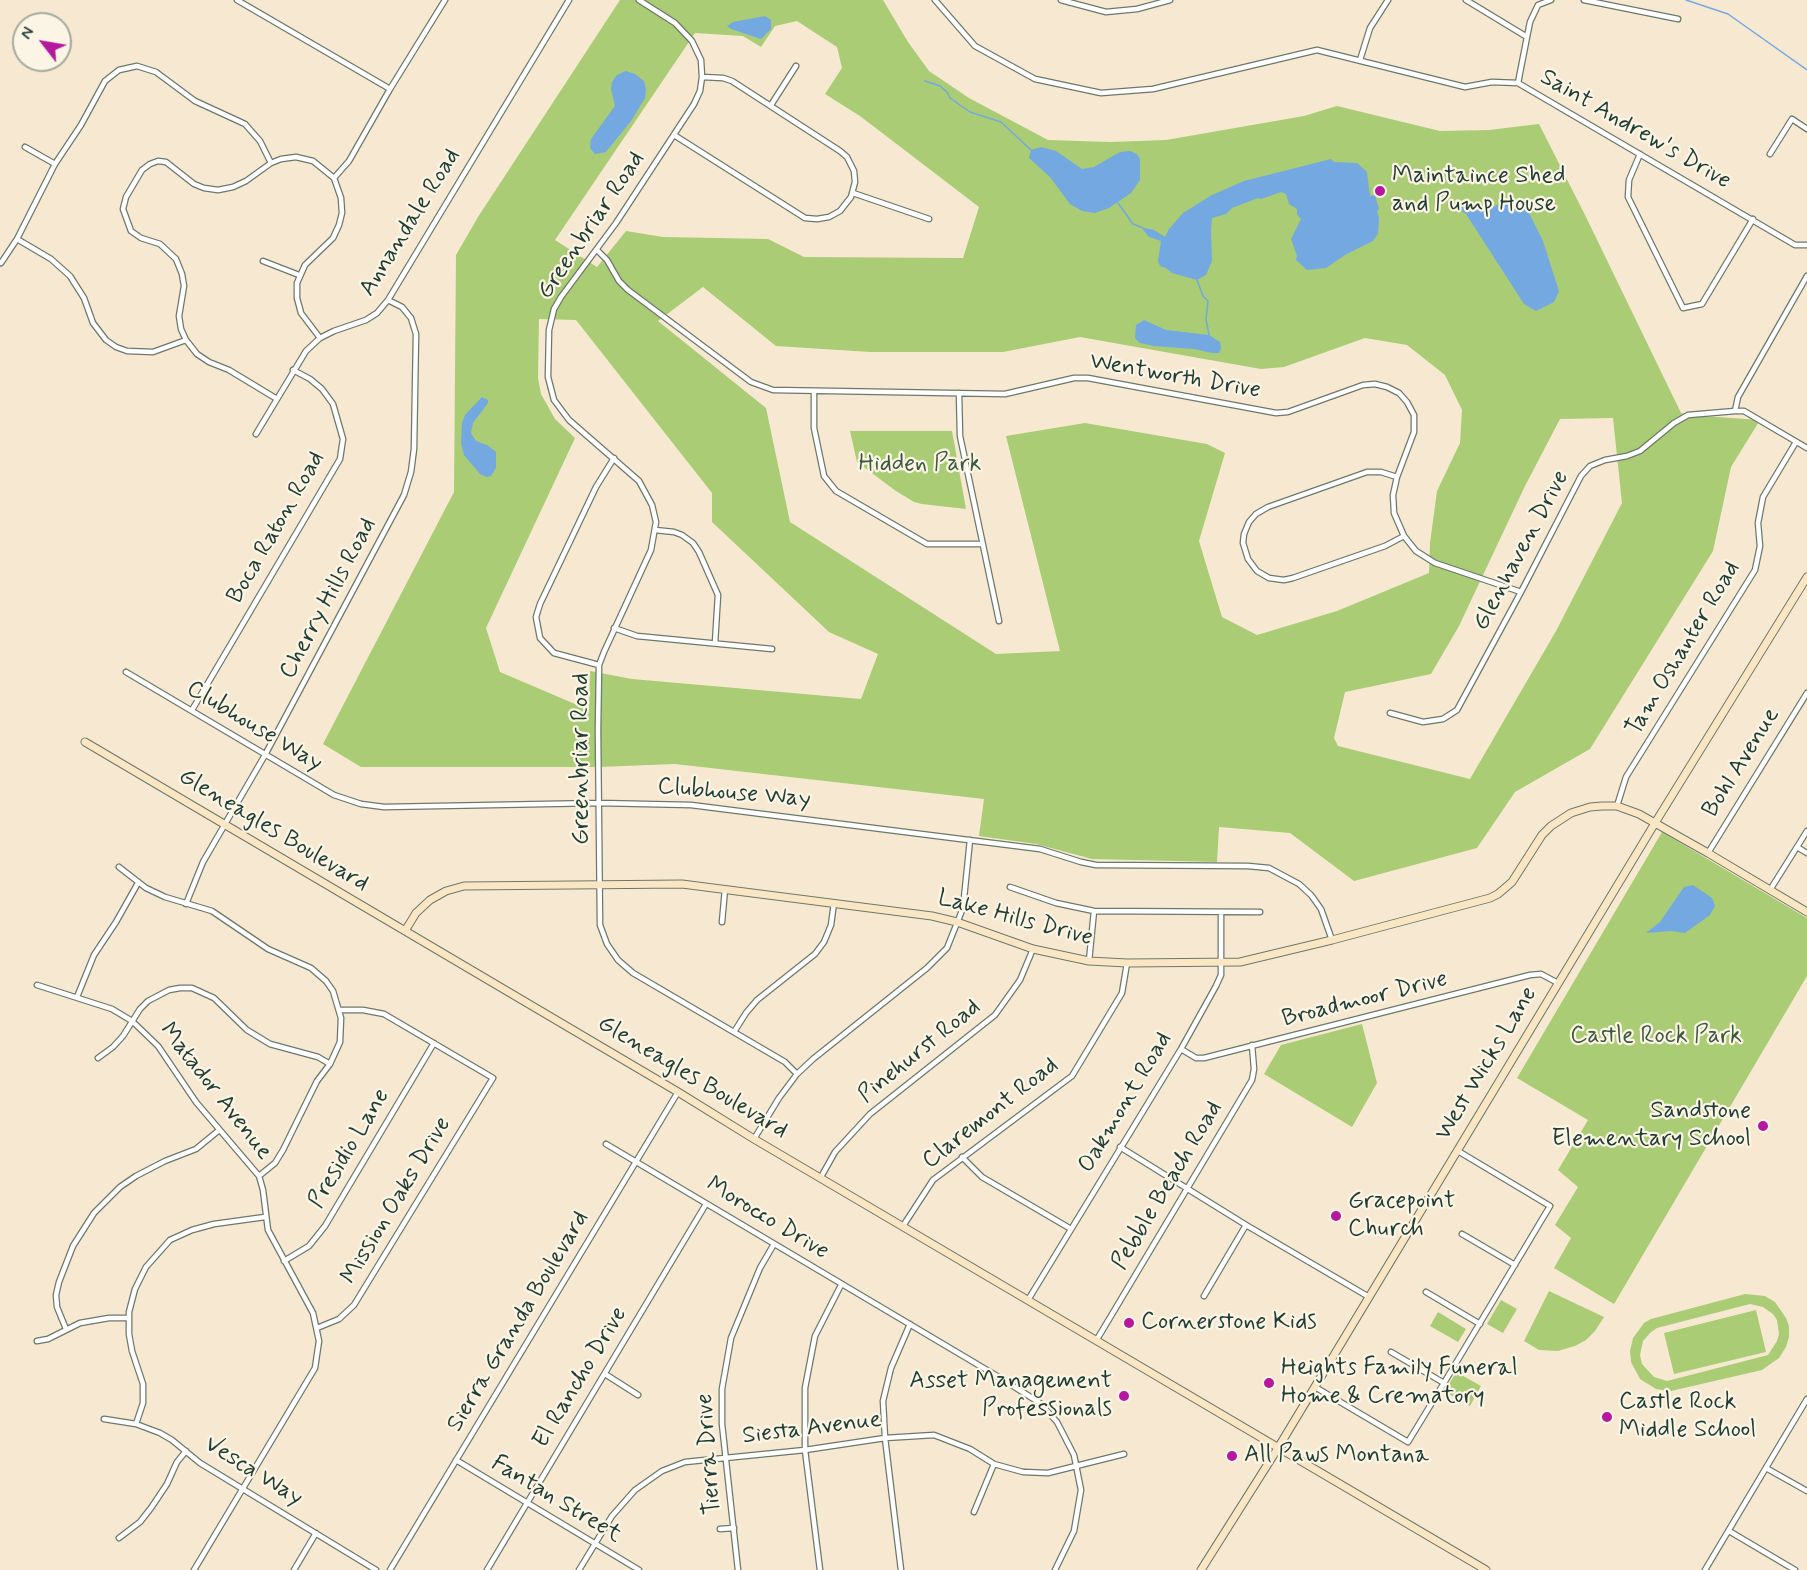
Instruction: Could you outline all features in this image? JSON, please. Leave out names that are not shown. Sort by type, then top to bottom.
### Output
[{"type":"street","points":[[237,0],[390,89]]},
{"type":"street","points":[[334,178],[349,161],[445,0]]},
{"type":"street","name":"Annandale Road","points":[[256,434],[306,351],[320,338],[366,320],[377,313],[388,300],[569,0]]},
{"type":"street","points":[[639,0],[675,23],[686,33],[699,53],[702,76],[727,79],[771,105],[844,154],[854,171],[853,193],[845,206],[835,214],[823,219],[805,218],[674,135]]},
{"type":"street","name":"Saint Andrew's Drive","points":[[935,0],[975,46],[985,52],[1035,79],[1101,93],[1152,88],[1317,50],[1465,87],[1492,82],[1518,83],[1795,245],[1807,245]]},
{"type":"street","points":[[1061,0],[1106,12],[1137,9],[1170,0]]},
{"type":"street","points":[[1360,60],[1371,28],[1388,0]]},
{"type":"street","points":[[1466,0],[1527,37]]},
{"type":"street","points":[[1518,83],[1530,22],[1538,5],[1551,0]]},
{"type":"street","points":[[1584,0],[1678,19]]},
{"type":"street","points":[[1,263],[17,239],[55,164],[81,126],[105,81],[119,70],[137,66],[156,72],[195,101],[245,124],[260,141],[271,163]]},
{"type":"street","points":[[771,105],[796,66]]},
{"type":"street","name":"Greenbriar Road","points":[[702,76],[697,98],[597,250],[554,309],[549,330],[548,377],[554,400],[563,414],[632,474],[644,488],[652,505],[655,530],[648,557],[599,665],[600,925],[607,944],[618,960],[633,973],[785,1062],[798,1074]]},
{"type":"street","points":[[1770,154],[1792,119],[1807,129]]},
{"type":"street","points":[[25,147],[55,164]]},
{"type":"street","points":[[1640,154],[1629,180],[1628,197],[1683,308],[1702,304],[1753,219]]},
{"type":"street","points":[[277,399],[229,370],[209,362],[197,354],[186,340],[179,316],[183,286],[182,274],[176,259],[160,244],[141,238],[131,231],[123,209],[126,198],[142,170],[158,162],[171,165],[194,184],[218,190],[246,181],[271,163],[296,157],[313,161],[334,178],[341,198],[342,213],[339,225],[333,238],[304,266],[299,275],[297,298],[301,314],[320,338]]},
{"type":"street","points":[[853,193],[929,219]]},
{"type":"street","points":[[17,239],[51,259],[70,276],[84,298],[93,323],[99,332],[116,347],[127,351],[153,352],[186,340]]},
{"type":"street","name":"Wentworth Drive","points":[[597,250],[608,260],[619,281],[628,290],[751,382],[773,390],[1005,394],[1074,378],[1088,378],[1276,413],[1288,412],[1363,385],[1375,384],[1387,387],[1399,393],[1414,415],[1414,432],[1393,489],[1393,507],[1404,536],[1416,551],[1435,563],[1521,592]]},
{"type":"street","points":[[263,261],[299,275]]},
{"type":"street","points":[[1735,411],[1738,397],[1807,276]]},
{"type":"street","name":"Cherry Hills Road","points":[[186,904],[195,877],[266,755],[404,495],[411,472],[414,449],[416,334],[411,318],[402,307],[388,300]]},
{"type":"street","name":"Boca Raton Road","points":[[192,710],[340,459],[343,439],[333,404],[316,384],[293,370]]},
{"type":"street","points":[[814,391],[814,428],[824,476],[836,491],[927,544],[982,544]]},
{"type":"street","points":[[959,393],[960,436],[999,621]]},
{"type":"street","name":"Glenhaven Drive","points":[[1390,713],[1423,722],[1443,719],[1457,710],[1581,476],[1590,466],[1640,451],[1674,423],[1688,415],[1735,411],[1744,411],[1807,448]]},
{"type":"street","name":"Tam Oshanter Road","points":[[1617,806],[1626,777],[1755,570],[1760,546],[1758,523],[1763,497],[1796,442]]},
{"type":"street","points":[[599,665],[554,653],[540,638],[536,617],[540,604],[596,487],[614,458]]},
{"type":"street","points":[[1396,477],[1381,472],[1367,472],[1269,507],[1260,511],[1249,522],[1243,543],[1248,560],[1257,571],[1269,578],[1284,580],[1385,546],[1404,536]]},
{"type":"street","points":[[655,530],[682,535],[693,543],[699,552],[718,595],[715,643]]},
{"type":"street","name":"West Wicks Lane","points":[[1201,1570],[1278,1448],[1655,823],[1807,578]]},
{"type":"street","points":[[614,628],[637,636],[772,649]]},
{"type":"street","name":"Clubhouse Way","points":[[126,672],[334,795],[361,804],[384,807],[599,803],[691,805],[1040,849],[1096,865],[1269,868],[1299,884],[1311,895],[1321,909],[1332,940]]},
{"type":"street","name":"Bohl Avenue","points":[[1708,853],[1807,693]]},
{"type":"street","name":"Gleneagles Boulevard","points":[[85,742],[1486,1570]]},
{"type":"street","name":"Lake Hills Drive","points":[[405,931],[416,913],[430,900],[446,891],[464,886],[682,884],[932,916],[957,922],[1033,949],[1089,961],[1240,962],[1490,898],[1512,882],[1542,835],[1562,818],[1590,807],[1617,806],[1639,814],[1807,912]]},
{"type":"street","points":[[1770,890],[1807,831]]},
{"type":"street","points":[[754,1139],[779,1098],[798,1074],[834,1041],[939,957],[947,948],[963,908],[970,840]]},
{"type":"street","points":[[1797,847],[1807,853]]},
{"type":"street","points":[[119,867],[138,883],[154,892],[212,911],[268,949],[318,973],[333,991],[340,1010],[340,1042],[330,1064],[317,1081],[275,1163],[259,1176]]},
{"type":"street","points":[[77,997],[94,955],[138,883]]},
{"type":"street","points":[[1010,887],[1056,903],[1094,910],[1260,912]]},
{"type":"street","points":[[722,922],[726,889]]},
{"type":"street","points":[[734,1032],[757,1000],[815,954],[824,942],[831,926],[834,903]]},
{"type":"street","points":[[1089,961],[1094,910]]},
{"type":"street","name":"Oakmont Road","points":[[1028,1300],[1216,986],[1221,975],[1221,913]]},
{"type":"street","name":"Pinehurst Road","points":[[821,1177],[835,1152],[870,1114],[995,1015],[1020,980],[1033,949]]},
{"type":"street","name":"Claremont Road","points":[[903,1226],[933,1180],[1072,1076],[1122,993],[1127,963]]},
{"type":"street","name":"Broadmoor Drive","points":[[1180,1049],[1196,1058],[1204,1058],[1530,975],[1541,974],[1558,983]]},
{"type":"street","name":"Matador Avenue","points":[[37,985],[112,1009],[132,1021],[158,1046],[218,1131],[259,1176],[264,1191],[268,1230],[307,1300],[317,1328],[318,1353],[315,1368],[194,1570]]},
{"type":"street","points":[[98,1058],[113,1047],[140,1009],[156,995],[169,990],[192,988],[214,998],[237,1023],[258,1038],[270,1044],[318,1057],[330,1064]]},
{"type":"street","points":[[340,1010],[363,1010],[384,1014],[434,1042]]},
{"type":"street","name":"Mission Oaks Drive","points":[[317,1328],[339,1319],[354,1305],[493,1078],[434,1042]]},
{"type":"street","name":"Presidio Lane","points":[[284,1261],[309,1246],[325,1226],[434,1042]]},
{"type":"street","name":"Pebble Beach Road","points":[[1096,1341],[1252,1080],[1254,1069],[1252,1045]]},
{"type":"street","name":"Sierra Granda Boulevard","points":[[390,1570],[678,1092]]},
{"type":"street","points":[[66,1329],[57,1307],[56,1295],[59,1282],[73,1246],[94,1213],[120,1187],[136,1176],[196,1149],[218,1131]]},
{"type":"street","name":"Morocco Drive","points":[[606,1144],[1040,1403],[1057,1422],[1074,1455],[1081,1490],[1074,1531],[1055,1570]]},
{"type":"street","points":[[1120,1147],[1246,1225],[1370,1297]]},
{"type":"street","points":[[1315,1387],[1408,1442],[1480,1324],[1550,1206],[1458,1151]]},
{"type":"street","points":[[962,1158],[982,1178],[1071,1229]]},
{"type":"street","name":"El Rancho Drive","points":[[487,1570],[706,1204]]},
{"type":"street","points":[[136,1424],[143,1403],[143,1384],[132,1351],[129,1318],[135,1289],[146,1267],[171,1240],[192,1230],[214,1224],[265,1217]]},
{"type":"street","points":[[1204,1296],[1246,1225]]},
{"type":"street","points":[[1462,1234],[1515,1265]]},
{"type":"street","name":"Tierra Drive","points":[[738,1570],[722,1424],[722,1389],[731,1338],[760,1268],[774,1244]]},
{"type":"street","points":[[820,1570],[805,1450],[805,1388],[815,1336],[841,1285]]},
{"type":"street","points":[[1426,1292],[1480,1324]]},
{"type":"street","points":[[37,1341],[92,1320],[129,1318]]},
{"type":"street","points":[[901,1570],[885,1438],[883,1401],[899,1345],[910,1324]]},
{"type":"street","points":[[1391,1352],[1444,1383]]},
{"type":"street","points":[[604,1374],[638,1395]]},
{"type":"street","points":[[1705,1570],[1807,1399]]},
{"type":"street","name":"Vesca Way","points":[[104,1419],[136,1424],[160,1433],[200,1463],[376,1570]]},
{"type":"street","name":"Siesta Avenue","points":[[579,1570],[612,1516],[635,1490],[662,1471],[685,1462],[805,1450],[885,1438],[934,1435],[970,1449],[994,1464],[1023,1472],[1048,1473],[1124,1454]]},
{"type":"street","points":[[118,1538],[140,1522],[151,1508],[167,1484],[177,1462],[186,1451]]},
{"type":"street","name":"Fantan Street","points":[[456,1460],[639,1570]]},
{"type":"street","points":[[975,1512],[994,1464]]},
{"type":"street","points":[[1766,1468],[1807,1491]]},
{"type":"street","name":"Tierra Drive","points":[[720,1529],[734,1528]]},
{"type":"street","points":[[1729,1530],[1795,1570]]},
{"type":"street","points":[[294,1570],[316,1533]]},
{"type":"green space","points":[[620,0],[883,0],[908,42],[929,71],[969,98],[1048,140],[1111,142],[1166,140],[1304,116],[1337,106],[1440,131],[1489,130],[1539,124],[1681,413],[1760,420],[1731,467],[1713,551],[1590,749],[1515,792],[1477,848],[1354,881],[1290,833],[1219,827],[1217,862],[1092,859],[1036,844],[979,836],[984,799],[675,764],[599,767],[361,767],[323,744],[454,492],[456,255],[478,217]],"holes":[[[797,21],[837,47],[842,68],[825,94],[860,116],[979,207],[963,258],[804,257],[768,239],[663,237],[626,231],[597,267],[555,240],[695,33],[743,36],[761,47],[775,26]],[[703,287],[776,346],[870,352],[1003,352],[1080,337],[1261,369],[1284,367],[1365,338],[1407,345],[1445,375],[1462,410],[1460,443],[1437,491],[1430,543],[1429,573],[1337,611],[1257,635],[1222,617],[1199,541],[1225,453],[1207,444],[1085,423],[1006,436],[1060,651],[996,654],[790,522],[766,408],[658,321]],[[539,319],[576,320],[712,493],[712,522],[829,632],[878,654],[861,699],[632,679],[590,671],[589,710],[500,672],[486,628],[575,438],[555,419],[541,394],[538,378]],[[1613,418],[1622,503],[1556,631],[1470,779],[1338,746],[1334,738],[1345,692],[1431,674],[1459,626],[1525,486],[1560,419]]]},
{"type":"green space","name":"Hidden Park","points":[[850,431],[952,431],[966,509],[914,502],[896,491],[857,462]]},
{"type":"green space","name":"Castle Rock Park","points":[[1662,832],[1807,918],[1807,976],[1614,1304],[1554,1268],[1571,1238],[1555,1225],[1578,1187],[1558,1170],[1588,1120],[1517,1078]]},
{"type":"green space","points":[[1362,1024],[1377,1083],[1352,1127],[1264,1074],[1281,1045]]},
{"type":"green space","points":[[1549,1291],[1604,1317],[1586,1340],[1558,1351],[1539,1350],[1524,1341]]},
{"type":"green space","points":[[1745,1294],[1765,1296],[1775,1302],[1786,1318],[1789,1337],[1779,1358],[1762,1370],[1671,1391],[1656,1389],[1640,1379],[1631,1362],[1630,1351],[1633,1338],[1644,1323],[1651,1319]],"holes":[[[1750,1304],[1763,1307],[1777,1320],[1779,1334],[1768,1355],[1667,1381],[1654,1377],[1642,1364],[1640,1355],[1643,1341],[1657,1328]]]},
{"type":"green space","points":[[1501,1300],[1517,1309],[1503,1333],[1487,1324]]},
{"type":"green space","points":[[1756,1310],[1766,1352],[1674,1374],[1664,1333]]},
{"type":"green space","points":[[1438,1312],[1466,1329],[1458,1342],[1430,1326]]},
{"type":"green space","points":[[1456,1372],[1481,1386],[1470,1406],[1445,1392]]},
{"type":"water","points":[[765,16],[771,20],[771,29],[761,39],[727,26],[733,22]]},
{"type":"water","points":[[626,71],[644,81],[645,98],[631,121],[606,152],[595,154],[590,148],[591,139],[615,106],[611,89],[612,82],[617,75]]},
{"type":"water","points":[[1041,147],[1056,151],[1082,169],[1094,167],[1120,152],[1130,151],[1137,154],[1140,159],[1140,180],[1131,193],[1109,208],[1095,213],[1082,211],[1070,204],[1050,177],[1029,158],[1031,150]]},
{"type":"water","points":[[1331,159],[1334,162],[1357,163],[1367,172],[1370,196],[1375,195],[1379,218],[1378,234],[1373,241],[1345,255],[1326,268],[1307,270],[1296,260],[1297,256],[1291,239],[1301,219],[1297,214],[1297,209],[1289,204],[1286,194],[1281,192],[1258,198],[1232,208],[1226,214],[1212,218],[1212,261],[1206,275],[1197,280],[1172,273],[1160,266],[1158,261],[1161,241],[1149,237],[1141,227],[1154,230],[1165,237],[1183,213],[1212,195],[1244,181]]},
{"type":"water","points":[[1503,202],[1520,202],[1527,209],[1543,241],[1559,291],[1554,302],[1536,311],[1524,304],[1466,214],[1455,207],[1457,203],[1490,209]]},
{"type":"water","points":[[1144,320],[1166,330],[1209,335],[1220,342],[1219,353],[1140,343],[1135,338],[1136,325]]},
{"type":"water","points":[[482,397],[488,400],[488,403],[473,423],[471,433],[476,441],[496,452],[496,468],[491,476],[487,477],[480,474],[464,455],[461,443],[462,423],[465,415]]},
{"type":"water","points":[[1693,885],[1712,898],[1715,906],[1710,915],[1685,933],[1671,931],[1646,933],[1660,922],[1684,887]]},
{"type":"waterway","points":[[1686,0],[1728,14],[1807,70]]},
{"type":"waterway","points":[[925,81],[940,86],[950,98],[970,112],[1001,122],[1031,150]]},
{"type":"waterway","points":[[1118,203],[1133,224],[1141,227]]},
{"type":"waterway","points":[[1197,280],[1203,296],[1208,301],[1206,319],[1209,335]]},
{"type":"place","name":"Maintaince Shed and Pump House","points":[[1380,191]]},
{"type":"place","name":"Sandstone Elementary School","points":[[1763,1126]]},
{"type":"place","name":"Gracepoint Church","points":[[1336,1216]]},
{"type":"place","name":"Cornerstone Kids","points":[[1129,1323]]},
{"type":"place","name":"Heights Family Funeral Home & Crematory","points":[[1269,1383]]},
{"type":"place","name":"Asset Management Professionals","points":[[1124,1396]]},
{"type":"place","name":"Castle Rock Middle School","points":[[1607,1417]]},
{"type":"place","name":"All Paws Montana","points":[[1232,1456]]}]
